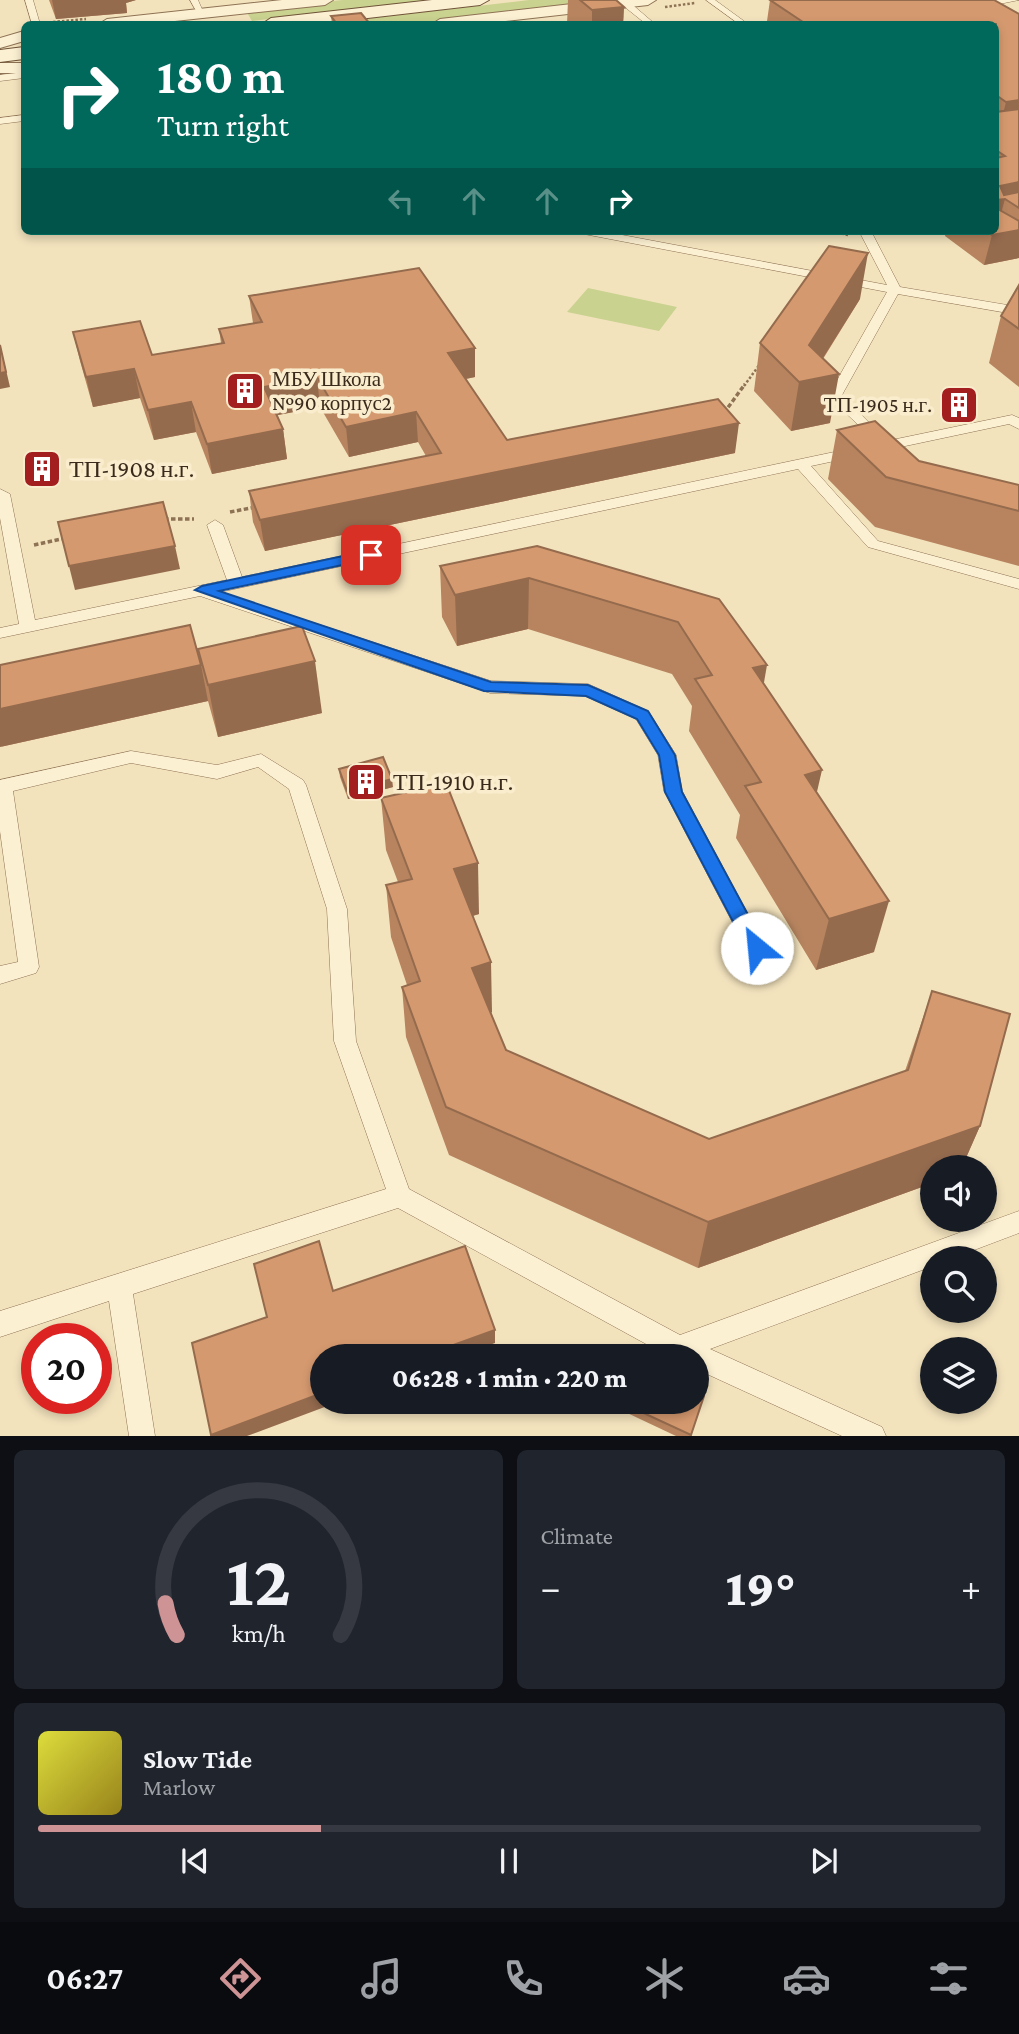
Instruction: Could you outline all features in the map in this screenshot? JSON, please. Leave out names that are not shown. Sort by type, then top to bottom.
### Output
[{"type":"main road","points":[[297,21],[480,0]]},
{"type":"main road","points":[[0,56],[21,54]]},
{"type":"street","points":[[123,21],[198,7],[325,0]]},
{"type":"street","points":[[465,21],[648,0]]},
{"type":"street","points":[[0,43],[21,37]]},
{"type":"street","points":[[0,68],[21,68]]},
{"type":"lane","points":[[29,0],[35,21]]},
{"type":"lane","points":[[710,0],[740,21]]},
{"type":"lane","points":[[975,2],[1016,0]]},
{"type":"lane","points":[[624,2],[647,21]]},
{"type":"lane","points":[[975,2],[996,17]]},
{"type":"lane","points":[[0,78],[21,75]]},
{"type":"lane","points":[[0,121],[21,118]]},
{"type":"lane","points":[[605,235],[1019,311]]},
{"type":"lane","points":[[867,235],[895,289]]},
{"type":"lane","points":[[887,445],[835,396],[895,289]]},
{"type":"lane","points":[[0,633],[1012,419],[1019,425]]},
{"type":"lane","points":[[802,464],[873,544],[1019,584]]},
{"type":"lane","points":[[0,493],[3,494],[28,627]]},
{"type":"lane","points":[[219,519],[236,583]]},
{"type":"lane","points":[[202,590],[490,687],[588,690],[642,715],[667,755],[673,792],[757,948]]},
{"type":"lane","points":[[0,975],[29,967],[2,787],[131,757],[217,772],[261,760],[297,785],[337,909],[345,1041],[400,1196],[672,1344]]},
{"type":"lane","points":[[0,1324],[400,1196]]},
{"type":"lane","points":[[690,1344],[1019,1222]]},
{"type":"lane","points":[[119,1286],[142,1436]]},
{"type":"lane","points":[[709,1362],[873,1436]]},
{"type":"path","points":[[712,415],[726,412],[765,356]]},
{"type":"path","points":[[219,519],[263,506]]},
{"type":"path","points":[[154,521],[195,520]]},
{"type":"path","points":[[13,549],[77,536]]},
{"type":"green space","points":[[342,0],[431,0],[252,21],[246,11]]},
{"type":"green space","points":[[529,0],[617,0],[439,21],[348,21]]},
{"type":"green space","points":[[588,288],[677,307],[659,331],[567,312]]},
{"type":"building","points":[[580,0],[616,0],[624,7],[592,10]]},
{"type":"building","points":[[770,0],[994,0],[1019,14],[1019,100],[1006,102],[999,97],[999,21],[802,21]]},
{"type":"building","points":[[361,13],[368,21],[335,21],[331,16]]},
{"type":"building","points":[[1019,109],[1019,182],[1000,186],[1004,195],[1019,192],[1019,208],[1005,199],[999,200],[999,157],[1005,156],[999,152],[999,112]]},
{"type":"building","points":[[999,210],[1019,221],[1019,230],[999,234]]},
{"type":"building","points":[[829,246],[868,253],[809,345],[839,374],[799,382],[760,343]]},
{"type":"building","points":[[419,268],[475,348],[448,353],[507,440],[718,399],[739,423],[260,520],[249,491],[441,453],[416,412],[346,427],[317,377],[264,387],[283,429],[207,444],[191,402],[148,410],[134,369],[86,377],[73,332],[140,321],[152,355],[224,343],[219,329],[262,322],[249,296]]},
{"type":"building","points":[[1019,285],[1019,329],[1001,316]]},
{"type":"building","points":[[0,345],[6,372],[0,373]]},
{"type":"building","points":[[875,421],[919,461],[1019,485],[1019,511],[886,477],[837,430]]},
{"type":"building","points":[[163,502],[175,546],[69,566],[58,522]]},
{"type":"building","points":[[537,546],[719,599],[767,665],[753,668],[822,770],[805,775],[889,901],[829,919],[745,786],[761,782],[695,679],[712,675],[678,622],[529,578],[455,595],[440,566]]},
{"type":"building","points":[[190,625],[201,665],[0,709],[0,665]]},
{"type":"building","points":[[302,626],[315,661],[208,685],[198,649]]},
{"type":"building","name":"ТП-1910 н.г.","points":[[383,757],[392,779],[347,791],[339,769]]},
{"type":"building","points":[[446,783],[478,863],[454,869],[491,962],[472,968],[506,1050],[709,1139],[908,1070],[932,991],[1010,1014],[980,1126],[708,1222],[446,1107],[402,987],[420,981],[386,885],[412,879],[381,798]]},
{"type":"building","points":[[319,1241],[333,1291],[465,1246],[495,1330],[456,1344],[310,1344],[310,1398],[211,1435],[192,1343],[267,1317],[254,1264]]},
{"type":"building","points":[[646,1414],[698,1414],[691,1435]]},
{"type":"place","name":"МБУ Школа №90 корпус2","points":[[245,391]]},
{"type":"place","name":"ТП-1905 н.г.","points":[[959,405]]},
{"type":"place","name":"ТП-1908 н.г.","points":[[42,469]]},
{"type":"place","name":"ТП-1910 н.г.","points":[[366,782]]},
{"type":"route","points":[[371,555],[202,590],[490,687],[588,690],[642,715],[667,755],[673,792],[757,948]]}]
